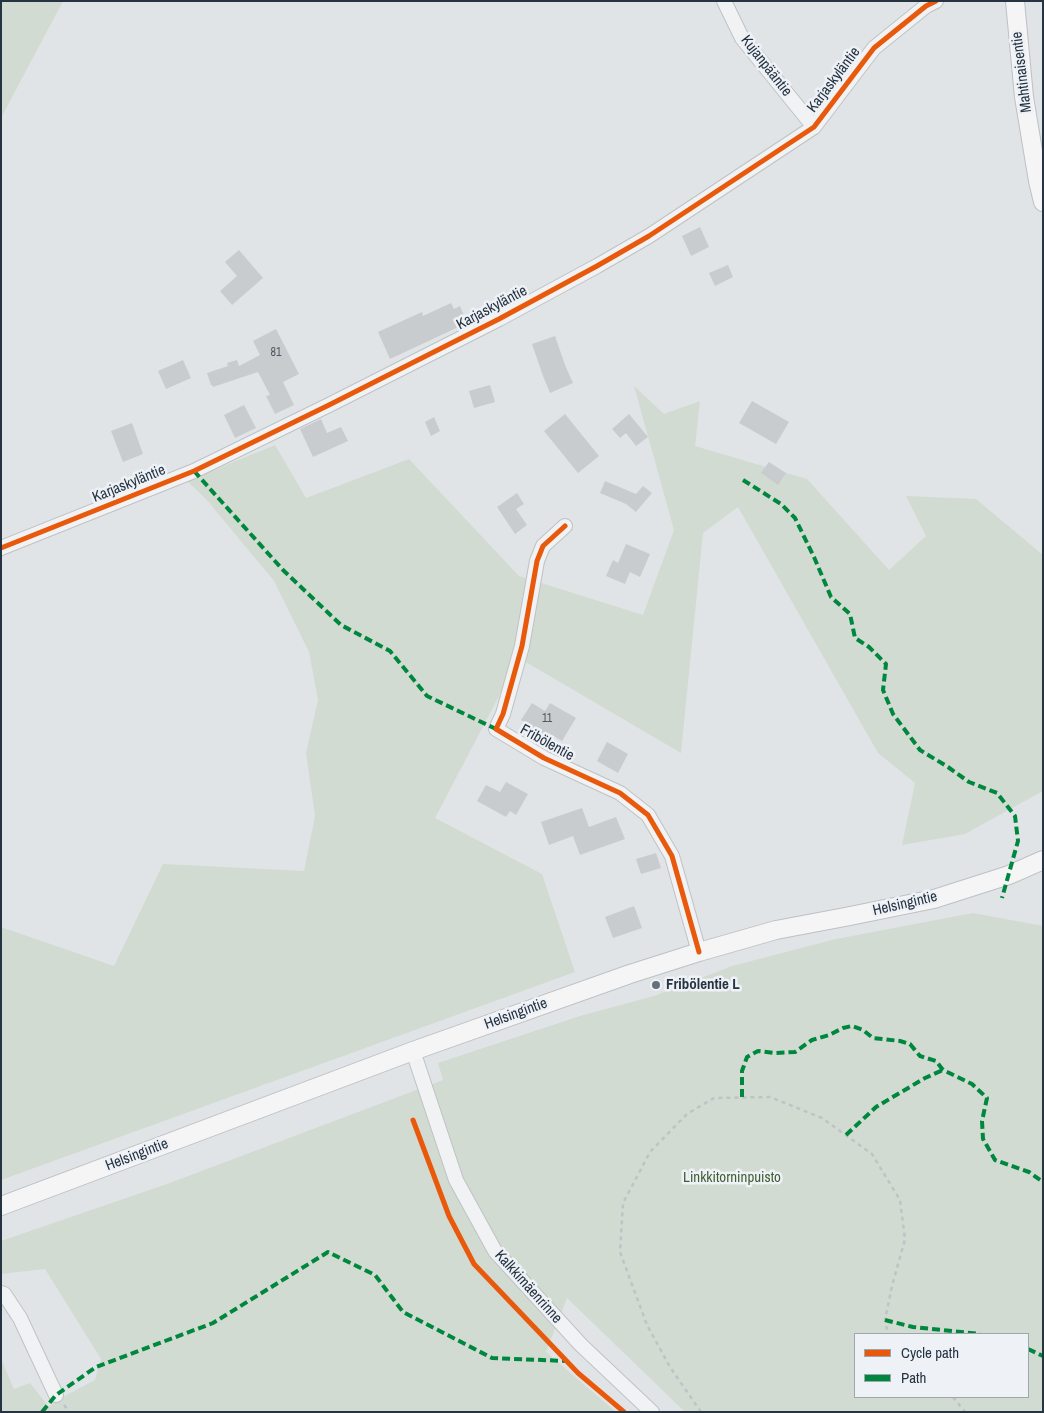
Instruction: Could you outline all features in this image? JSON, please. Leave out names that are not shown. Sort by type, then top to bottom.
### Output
[{"type":"main road","name":"Mahtinaisentie","points":[[1015,1],[1024,97],[1043,202]]},
{"type":"main road","name":"Helsingintie","points":[[1,1206],[413,1051],[630,974],[776,930],[845,918],[934,898],[1009,875],[1043,860]]},
{"type":"street","name":"Kujanpääntie","points":[[724,1],[742,38],[814,127]]},
{"type":"street","name":"Karjaskyläntie","points":[[1,548],[194,471],[499,319],[650,236],[814,127],[874,48],[926,6],[936,1]]},
{"type":"street","name":"Fribölentie","points":[[565,526],[543,546],[537,560],[522,646],[503,714],[496,729],[544,758],[620,793],[648,815],[672,856],[699,952]]},
{"type":"street","name":"Kalkkimäenrinne","points":[[413,1051],[456,1180],[495,1252],[581,1346],[652,1412]]},
{"type":"street","points":[[1,1293],[4,1294],[20,1318],[56,1395]]},
{"type":"path","points":[[700,1412],[670,1367],[647,1324],[620,1252],[623,1203],[650,1152],[686,1114],[714,1098],[770,1097],[822,1118],[872,1154],[900,1200],[905,1239],[885,1320],[888,1333]]},
{"type":"path","points":[[954,1398],[965,1412]]},
{"type":"green space","points":[[1,1],[63,1],[1,118]]},
{"type":"green space","points":[[634,386],[664,414],[700,401],[695,446],[807,479],[889,570],[926,536],[906,496],[976,499],[1043,555],[1043,791],[965,834],[902,845],[915,783],[878,753],[738,507],[703,533],[681,753],[519,658],[435,818],[542,874],[575,972],[1,1180],[1,927],[114,966],[163,864],[304,871],[315,816],[306,753],[318,700],[309,652],[274,581],[206,499],[187,481],[275,445],[306,498],[409,459],[519,576],[643,615],[674,530]]},
{"type":"green space","name":"Linkkitorninpuisto","points":[[973,913],[1043,926],[1043,1412],[685,1412],[567,1298],[546,1352],[616,1412],[1,1412],[1,1359],[14,1389],[30,1383],[49,1407],[57,1400],[95,1380],[101,1359],[45,1269],[1,1274],[1,1241],[167,1184],[443,1080],[438,1063],[580,1016],[654,996],[732,966],[836,939]]},
{"type":"building","points":[[700,227],[709,247],[691,256],[682,236]]},
{"type":"building","points":[[239,250],[263,278],[232,305],[220,291],[237,276],[225,262]]},
{"type":"building","points":[[728,265],[733,277],[715,286],[709,273]]},
{"type":"building","points":[[451,303],[454,309],[460,306],[467,323],[390,359],[378,332],[422,312],[423,316]]},
{"type":"building","points":[[276,329],[299,374],[283,382],[294,405],[275,414],[266,396],[270,395],[258,372],[213,387],[211,385],[207,373],[228,366],[227,363],[237,360],[239,366],[260,355],[253,341]]},
{"type":"building","points":[[555,336],[573,383],[550,393],[532,344]]},
{"type":"building","points":[[183,360],[191,378],[166,389],[158,371]]},
{"type":"building","points":[[490,385],[495,402],[474,408],[469,391]]},
{"type":"building","points":[[752,401],[789,422],[776,444],[739,423]]},
{"type":"building","points":[[244,405],[256,428],[235,438],[224,415]]},
{"type":"building","points":[[565,414],[599,456],[578,473],[544,431]]},
{"type":"building","points":[[629,414],[648,437],[636,446],[626,433],[620,438],[612,429]]},
{"type":"building","points":[[434,417],[440,431],[431,436],[425,422]]},
{"type":"building","points":[[321,419],[327,433],[341,427],[348,441],[313,457],[300,429]]},
{"type":"building","points":[[132,423],[143,454],[123,462],[111,431]]},
{"type":"building","points":[[769,462],[786,473],[778,485],[761,473]]},
{"type":"building","points":[[605,481],[636,494],[643,486],[652,493],[636,512],[626,504],[600,493]]},
{"type":"building","points":[[517,493],[524,504],[516,509],[527,525],[515,534],[497,507]]},
{"type":"building","points":[[626,544],[650,554],[640,577],[630,572],[625,584],[606,576],[613,560],[618,563]]},
{"type":"building","points":[[532,703],[545,711],[550,703],[576,718],[562,741],[552,735],[550,738],[521,720]]},
{"type":"building","points":[[607,742],[628,754],[618,773],[597,761]]},
{"type":"building","points":[[506,782],[528,794],[516,815],[510,811],[506,817],[477,801],[486,785],[500,792]]},
{"type":"building","points":[[582,808],[589,827],[616,817],[625,839],[580,855],[573,836],[549,845],[541,822]]},
{"type":"building","points":[[656,853],[661,868],[641,874],[636,859]]},
{"type":"building","points":[[634,906],[642,928],[613,938],[605,917]]},
{"type":"marked path","points":[[194,471],[283,570],[341,625],[390,651],[427,696],[496,729]]},
{"type":"marked path","points":[[743,480],[781,504],[795,518],[831,597],[850,614],[855,638],[869,647],[886,664],[883,690],[893,714],[920,750],[969,782],[997,793],[1015,816],[1018,841],[1002,898]]},
{"type":"marked path","points":[[742,1097],[742,1071],[747,1057],[758,1051],[775,1053],[795,1052],[812,1040],[852,1026],[863,1030],[873,1038],[910,1044],[920,1056],[936,1061],[943,1070],[972,1084],[987,1098],[982,1121],[983,1139],[995,1160],[1029,1172],[1043,1182]]},
{"type":"marked path","points":[[846,1135],[876,1107],[925,1078],[943,1070]]},
{"type":"marked path","points":[[42,1412],[56,1395],[96,1367],[213,1323],[328,1252],[375,1275],[403,1312],[492,1358],[566,1361]]},
{"type":"marked path","points":[[885,1320],[913,1327],[970,1333]]},
{"type":"marked path","points":[[1029,1349],[1043,1356]]},
{"type":"cycle path","points":[[1,548],[194,471],[499,319],[649,236],[814,127],[874,48],[926,6],[936,1]]},
{"type":"cycle path","points":[[565,526],[543,546],[537,561],[522,646],[503,714],[496,729],[544,758],[620,793],[648,815],[672,856],[699,952]]},
{"type":"cycle path","points":[[413,1120],[449,1216],[474,1264],[578,1373],[624,1412]]},
{"type":"place","name":"Fribölentie L","points":[[656,985]]}]
